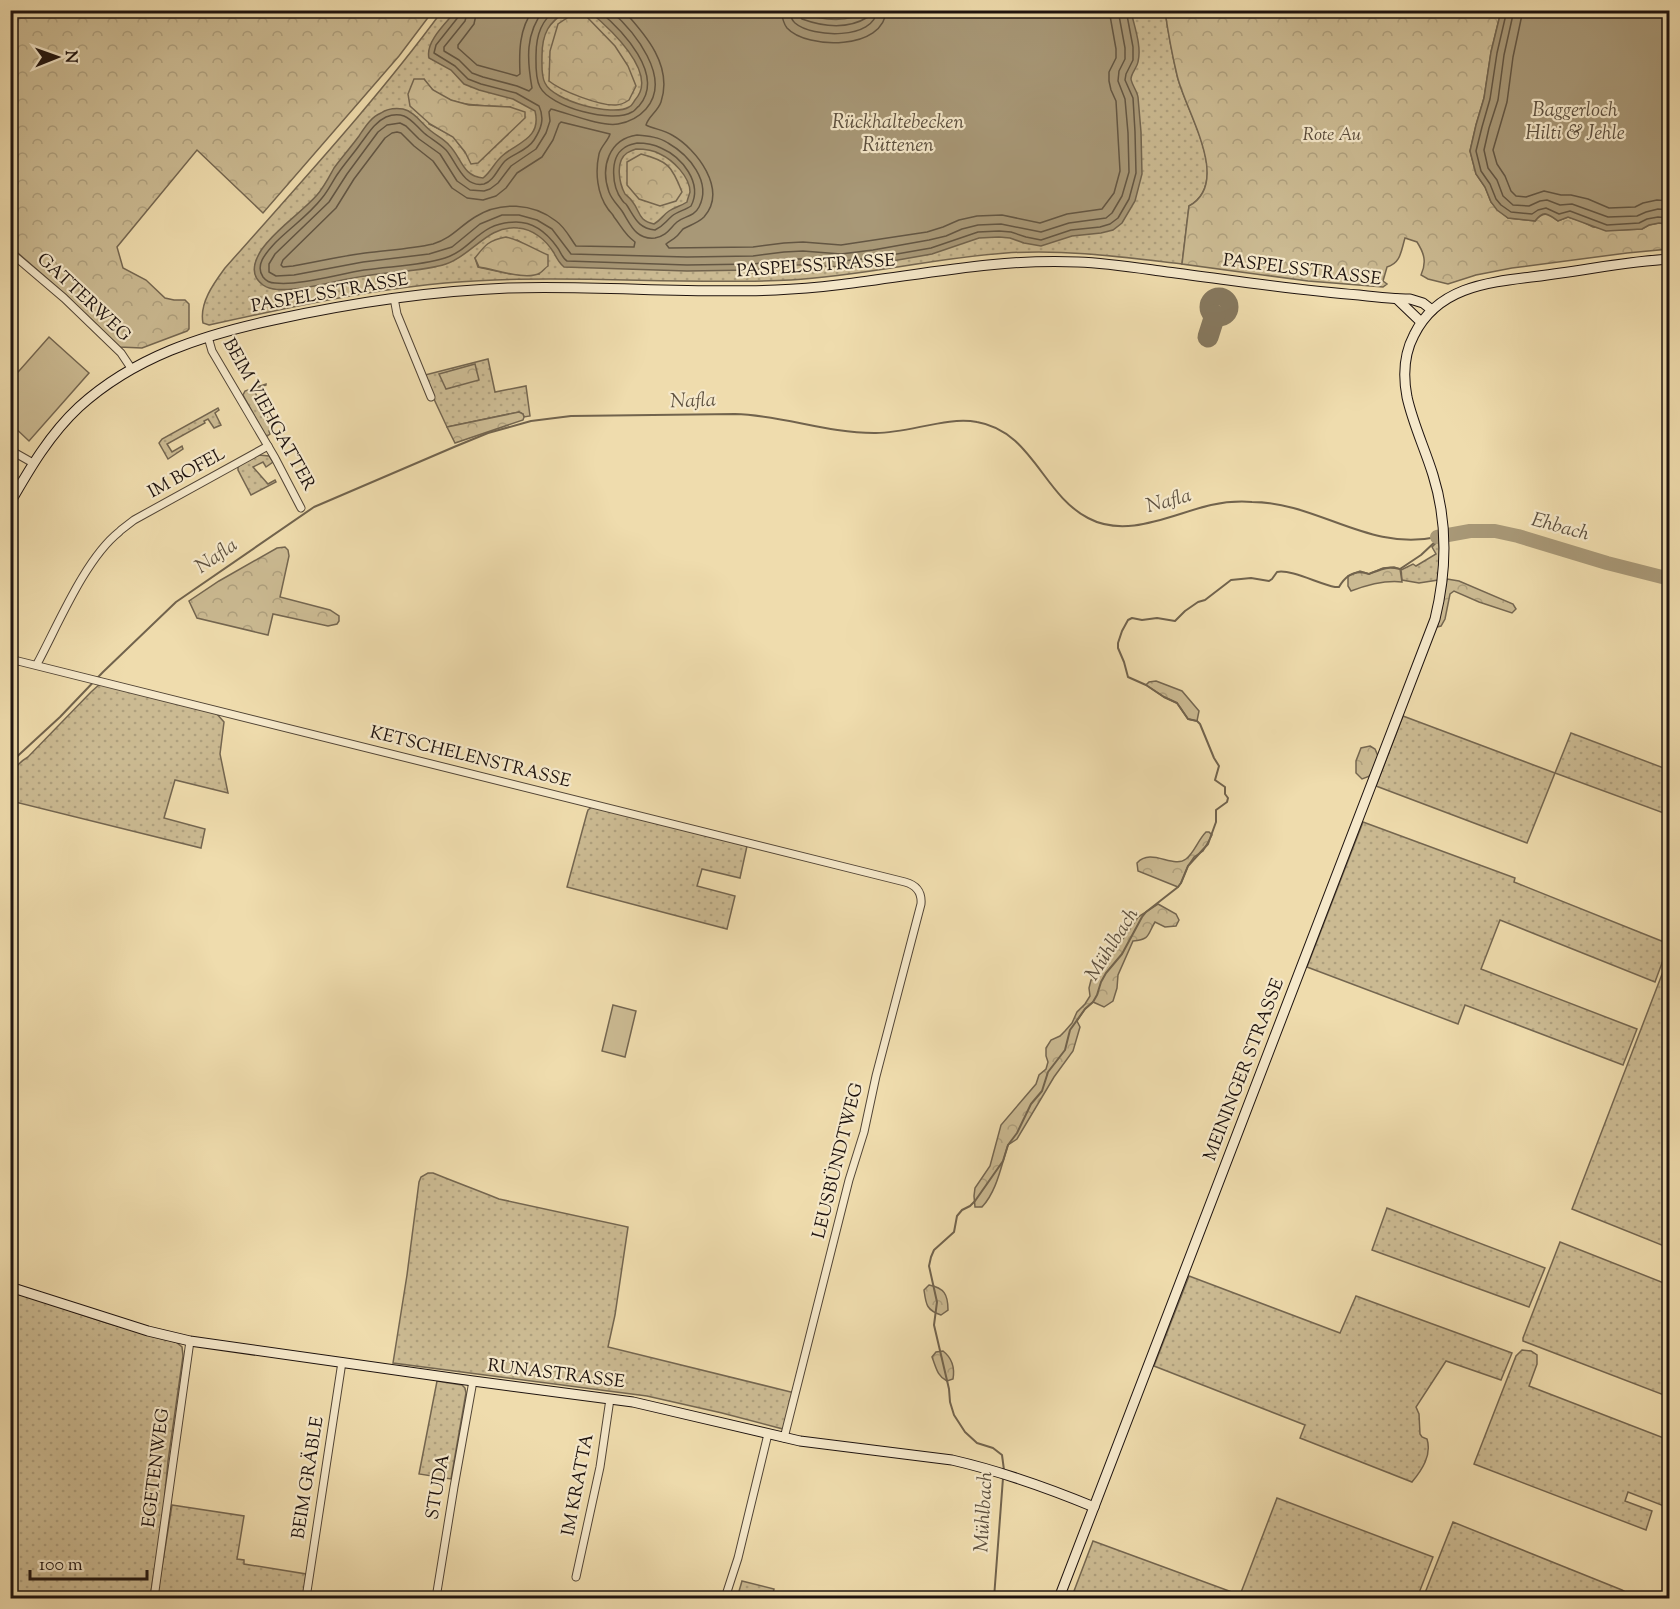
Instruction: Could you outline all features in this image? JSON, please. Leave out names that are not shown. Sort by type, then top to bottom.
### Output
[{"type":"main road","points":[[1421,322],[1431,310],[1455,293],[1477,286],[1670,259]]},
{"type":"main road","name":"PASPELSSTRASSE","points":[[10,503],[49,439],[76,409],[131,368],[166,351],[205,337],[353,303],[512,288],[731,291],[796,289],[854,284],[982,265],[1056,261],[1098,263],[1306,290],[1410,299],[1423,303],[1431,310]]},
{"type":"main road","name":"PASPELSSTRASSE","points":[[1397,299],[1421,322]]},
{"type":"main road","name":"MEININGER STRASSE","points":[[1059,1599],[1435,618],[1442,583],[1444,548],[1442,508],[1434,476],[1414,421],[1404,375],[1412,338],[1421,322]]},
{"type":"main road","name":"RUNASTRASSE","points":[[10,1287],[148,1331],[190,1341],[662,1407],[784,1438],[941,1458],[970,1464],[1040,1486],[1094,1507]]},
{"type":"street","name":"GATTERWEG","points":[[10,252],[75,308],[121,353],[131,368]]},
{"type":"street","points":[[394,298],[397,314],[431,397]]},
{"type":"street","name":"BEIM VIEHGATTER","points":[[205,337],[302,508]]},
{"type":"street","name":"IM BOFEL","points":[[37,664],[84,576],[100,552],[120,531],[134,520],[268,446]]},
{"type":"street","points":[[10,450],[33,463]]},
{"type":"street","name":"KETSCHELENSTRASSE","points":[[10,658],[905,882],[912,884],[919,891]]},
{"type":"street","name":"LEUSBÜNDTWEG","points":[[784,1438],[919,912],[921,898],[919,891]]},
{"type":"street","name":"EGETENWEG","points":[[154,1599],[190,1341]]},
{"type":"street","name":"BEIM GRÄBLE","points":[[306,1599],[342,1362]]},
{"type":"street","name":"STUDA","points":[[436,1599],[473,1381]]},
{"type":"street","name":"IM KRATTA","points":[[576,1577],[600,1467],[610,1399]]},
{"type":"street","points":[[725,1599],[741,1547],[768,1434]]},
{"type":"green space","points":[[11,11],[433,11],[399,56],[263,213],[197,150],[117,247],[123,268],[146,280],[165,298],[185,300],[189,304],[189,329],[187,331],[142,348],[119,347],[67,296],[11,247]]},
{"type":"green space","name":"Rückhaltebecken Rüttenen","points":[[442,11],[1165,11],[1177,75],[1196,125],[1207,163],[1207,180],[1201,195],[1189,206],[1182,264],[1094,254],[1028,252],[979,255],[845,275],[791,280],[717,282],[532,279],[459,282],[387,290],[316,302],[209,325],[203,323],[205,301],[225,268],[336,142]],"holes":[[[424,79],[433,90],[450,100],[460,103],[510,107],[465,152],[453,136],[429,124]],[[517,240],[527,246],[539,274],[510,274],[478,267],[475,258]]]},
{"type":"green space","name":"Rote Au","points":[[1165,11],[1501,11],[1491,52],[1484,98],[1470,151],[1476,174],[1491,202],[1508,218],[1535,221],[1541,215],[1546,214],[1558,221],[1568,217],[1593,227],[1620,230],[1642,229],[1659,223],[1669,224],[1669,249],[1512,268],[1476,275],[1448,284],[1421,275],[1424,258],[1421,250],[1417,242],[1405,238],[1398,259],[1387,267],[1383,281],[1387,284],[1383,287],[1308,281],[1182,264],[1189,206],[1201,195],[1207,180],[1206,163],[1202,144],[1177,75]]},
{"type":"green space","points":[[573,14],[585,15],[615,46],[628,66],[636,86],[629,100],[618,105],[600,103],[571,93],[549,81],[550,51],[558,24]]},
{"type":"green space","points":[[414,79],[424,79],[433,90],[451,100],[469,105],[510,107],[525,112],[525,118],[478,163],[471,164],[453,137],[430,124],[410,106],[408,94]]},
{"type":"green space","points":[[641,154],[663,162],[672,170],[682,192],[676,201],[660,206],[639,199],[627,185],[627,162]]},
{"type":"green space","points":[[506,237],[548,255],[548,266],[540,273],[527,276],[479,267],[475,258],[482,250],[491,242]]},
{"type":"green space","points":[[49,337],[89,373],[29,441],[11,424],[11,380]]},
{"type":"green space","points":[[488,359],[495,392],[526,386],[530,416],[524,417],[519,412],[447,427],[425,375]]},
{"type":"green space","points":[[475,364],[479,380],[446,389],[439,374]]},
{"type":"green space","points":[[266,384],[254,390],[273,430],[269,431],[270,434],[266,437],[243,395],[245,391]]},
{"type":"green space","points":[[218,408],[219,410],[215,413],[221,425],[214,428],[208,419],[204,421],[205,423],[167,444],[172,452],[182,446],[183,449],[168,459],[159,443],[162,439]]},
{"type":"green space","points":[[519,412],[523,414],[523,420],[455,443],[447,427]]},
{"type":"green space","points":[[259,455],[269,456],[273,462],[266,467],[263,462],[253,467],[268,484],[275,480],[276,482],[251,495],[238,466]]},
{"type":"green space","points":[[1439,540],[1438,580],[1419,583],[1402,580],[1401,570],[1413,564],[1416,566],[1436,554],[1432,547]]},
{"type":"green space","points":[[285,547],[289,556],[280,597],[330,610],[339,616],[337,624],[328,626],[273,614],[268,635],[197,618],[189,601],[277,548]]},
{"type":"green space","points":[[1383,568],[1400,569],[1402,582],[1376,584],[1351,591],[1348,586],[1348,576],[1360,571],[1369,574]]},
{"type":"green space","points":[[1447,579],[1459,581],[1513,604],[1516,609],[1512,613],[1454,591],[1450,594],[1445,619],[1441,626],[1437,627]]},
{"type":"green space","points":[[1156,681],[1182,691],[1199,711],[1197,721],[1188,719],[1177,703],[1146,685]]},
{"type":"green space","points":[[101,683],[216,713],[224,722],[220,754],[228,793],[175,780],[164,818],[205,829],[201,848],[11,801],[11,781],[17,766]]},
{"type":"green space","points":[[1403,716],[1555,773],[1527,843],[1376,786]]},
{"type":"green space","points":[[1571,733],[1669,770],[1669,815],[1555,773]]},
{"type":"green space","points":[[1370,746],[1375,749],[1378,756],[1370,776],[1362,779],[1356,773],[1356,761],[1361,748]]},
{"type":"green space","points":[[592,807],[747,846],[740,878],[702,869],[697,886],[735,896],[727,929],[567,887],[587,813]]},
{"type":"green space","points":[[1363,822],[1515,878],[1514,882],[1669,944],[1655,982],[1500,920],[1481,969],[1637,1029],[1623,1065],[1465,1005],[1458,1024],[1307,967]]},
{"type":"green space","points":[[1206,832],[1212,835],[1203,851],[1194,857],[1188,866],[1178,887],[1138,871],[1137,863],[1149,857],[1175,862],[1186,859]]},
{"type":"green space","points":[[1158,904],[1176,914],[1179,920],[1176,926],[1165,927],[1155,922],[1146,938],[1133,941],[1118,975],[1113,1001],[1104,1007],[1093,1002],[1085,1009],[1077,1021],[1080,1027],[1073,1051],[1054,1077],[1017,1139],[1008,1145],[998,1178],[987,1201],[982,1207],[975,1207],[975,1188],[990,1166],[1001,1125],[1046,1069],[1048,1062],[1046,1048],[1051,1040],[1060,1036],[1072,1023],[1077,1012],[1090,996],[1091,980],[1138,917]]},
{"type":"green space","points":[[1669,956],[1669,1248],[1572,1209]]},
{"type":"green space","points":[[613,1005],[636,1011],[625,1057],[602,1051]]},
{"type":"green space","points":[[428,1173],[499,1199],[628,1227],[608,1347],[795,1393],[783,1429],[647,1396],[393,1363],[419,1182],[421,1177]]},
{"type":"green space","points":[[1387,1208],[1545,1268],[1529,1307],[1372,1250]]},
{"type":"green space","points":[[1560,1242],[1669,1285],[1669,1397],[1523,1341]]},
{"type":"green space","points":[[1189,1276],[1340,1333],[1356,1296],[1512,1353],[1501,1380],[1446,1361],[1416,1407],[1419,1414],[1420,1434],[1427,1439],[1428,1451],[1422,1467],[1412,1482],[1300,1438],[1305,1425],[1154,1366]]},
{"type":"green space","points":[[929,1285],[942,1290],[946,1296],[948,1310],[941,1315],[932,1311],[926,1303],[924,1290]]},
{"type":"green space","points":[[11,1291],[107,1323],[176,1342],[182,1347],[183,1356],[168,1461],[165,1503],[150,1598],[11,1598]]},
{"type":"green space","points":[[1522,1350],[1531,1351],[1537,1355],[1537,1364],[1529,1386],[1669,1440],[1669,1508],[1628,1492],[1625,1501],[1652,1511],[1646,1530],[1474,1464],[1516,1356]]},
{"type":"green space","points":[[943,1351],[951,1360],[954,1371],[953,1379],[947,1381],[939,1374],[932,1357],[936,1352]]},
{"type":"green space","points":[[437,1381],[462,1385],[466,1393],[451,1479],[419,1474]]},
{"type":"green space","points":[[1277,1498],[1433,1557],[1417,1598],[1094,1598],[1074,1591],[1093,1541],[1240,1595]]},
{"type":"green space","points":[[172,1505],[244,1516],[237,1559],[244,1560],[244,1564],[306,1574],[303,1598],[157,1598]]},
{"type":"green space","points":[[1453,1522],[1622,1590],[1634,1598],[1423,1598]]},
{"type":"green space","points":[[742,1581],[774,1589],[772,1598],[737,1598]]},
{"type":"water","name":"Rückhaltebecken Rüttenen","points":[[867,10],[1131,11],[1139,49],[1137,64],[1131,79],[1138,97],[1142,174],[1135,201],[1122,223],[1113,230],[1101,233],[1072,236],[1041,246],[1010,238],[979,238],[932,254],[875,264],[842,267],[785,265],[754,270],[687,271],[564,267],[551,248],[534,233],[518,228],[507,228],[489,236],[456,260],[436,267],[375,274],[312,287],[278,290],[263,285],[259,281],[254,268],[262,249],[317,195],[337,164],[368,123],[377,115],[395,109],[411,112],[447,143],[466,170],[476,177],[483,178],[502,156],[531,134],[535,128],[535,111],[513,99],[464,84],[451,70],[429,58],[433,39],[456,11],[567,11],[551,24],[543,41],[542,73],[545,83],[559,96],[584,106],[621,110],[631,106],[641,89],[641,77],[636,64],[618,39],[589,11],[798,11],[833,20],[850,18]],"holes":[[[636,149],[649,150],[670,160],[684,175],[689,186],[687,202],[669,211],[654,224],[642,218],[635,205],[625,194],[621,184],[621,161],[627,153]]]},
{"type":"water","name":"Baggerloch Hilti & Jehle","points":[[1501,11],[1669,11],[1669,224],[1659,223],[1642,229],[1606,231],[1568,217],[1558,221],[1544,214],[1535,221],[1508,218],[1497,210],[1476,174],[1470,151],[1484,98],[1491,52]]},
{"type":"waterway","name":"Nafla","points":[[10,763],[176,602],[314,507],[488,433],[531,421],[571,416],[735,414],[874,433],[887,433],[952,421],[977,422],[996,428],[1011,438],[1024,450],[1059,495],[1088,518],[1103,524],[1118,526],[1150,523],[1211,505],[1247,502],[1276,504],[1388,538],[1412,540],[1437,537]]},
{"type":"waterway","name":"Ehbach","points":[[1437,537],[1470,531],[1495,531],[1670,579]]},
{"type":"waterway","name":"Mühlbach","points":[[1004,1470],[1002,1455],[993,1448],[977,1443],[965,1432],[954,1415],[934,1325],[937,1302],[929,1266],[931,1257],[934,1250],[954,1232],[957,1216],[975,1201],[1003,1161],[1008,1145],[1017,1133],[1031,1104],[1042,1091],[1048,1072],[1065,1050],[1070,1030],[1093,1002],[1106,973],[1122,954],[1142,917],[1178,887],[1188,866],[1208,844],[1216,822],[1216,810],[1227,802],[1228,798],[1225,794],[1225,787],[1215,780],[1219,766],[1200,724],[1188,719],[1177,703],[1128,677],[1118,648],[1122,631],[1128,620],[1132,618],[1175,621],[1185,611],[1205,600],[1231,580],[1251,578],[1269,581],[1277,572],[1283,572],[1339,587],[1348,576],[1355,573],[1369,574],[1387,568],[1400,569],[1421,555],[1437,540],[1437,537]]},
{"type":"waterway","name":"Mühlbach","points":[[994,1598],[1003,1478]]},
{"type":"taxiway","points":[[1219,298],[1225,301],[1228,307],[1225,313],[1219,316],[1213,313],[1210,307],[1213,301],[1219,298]]},
{"type":"taxiway","points":[[1208,337],[1215,315]]}]
